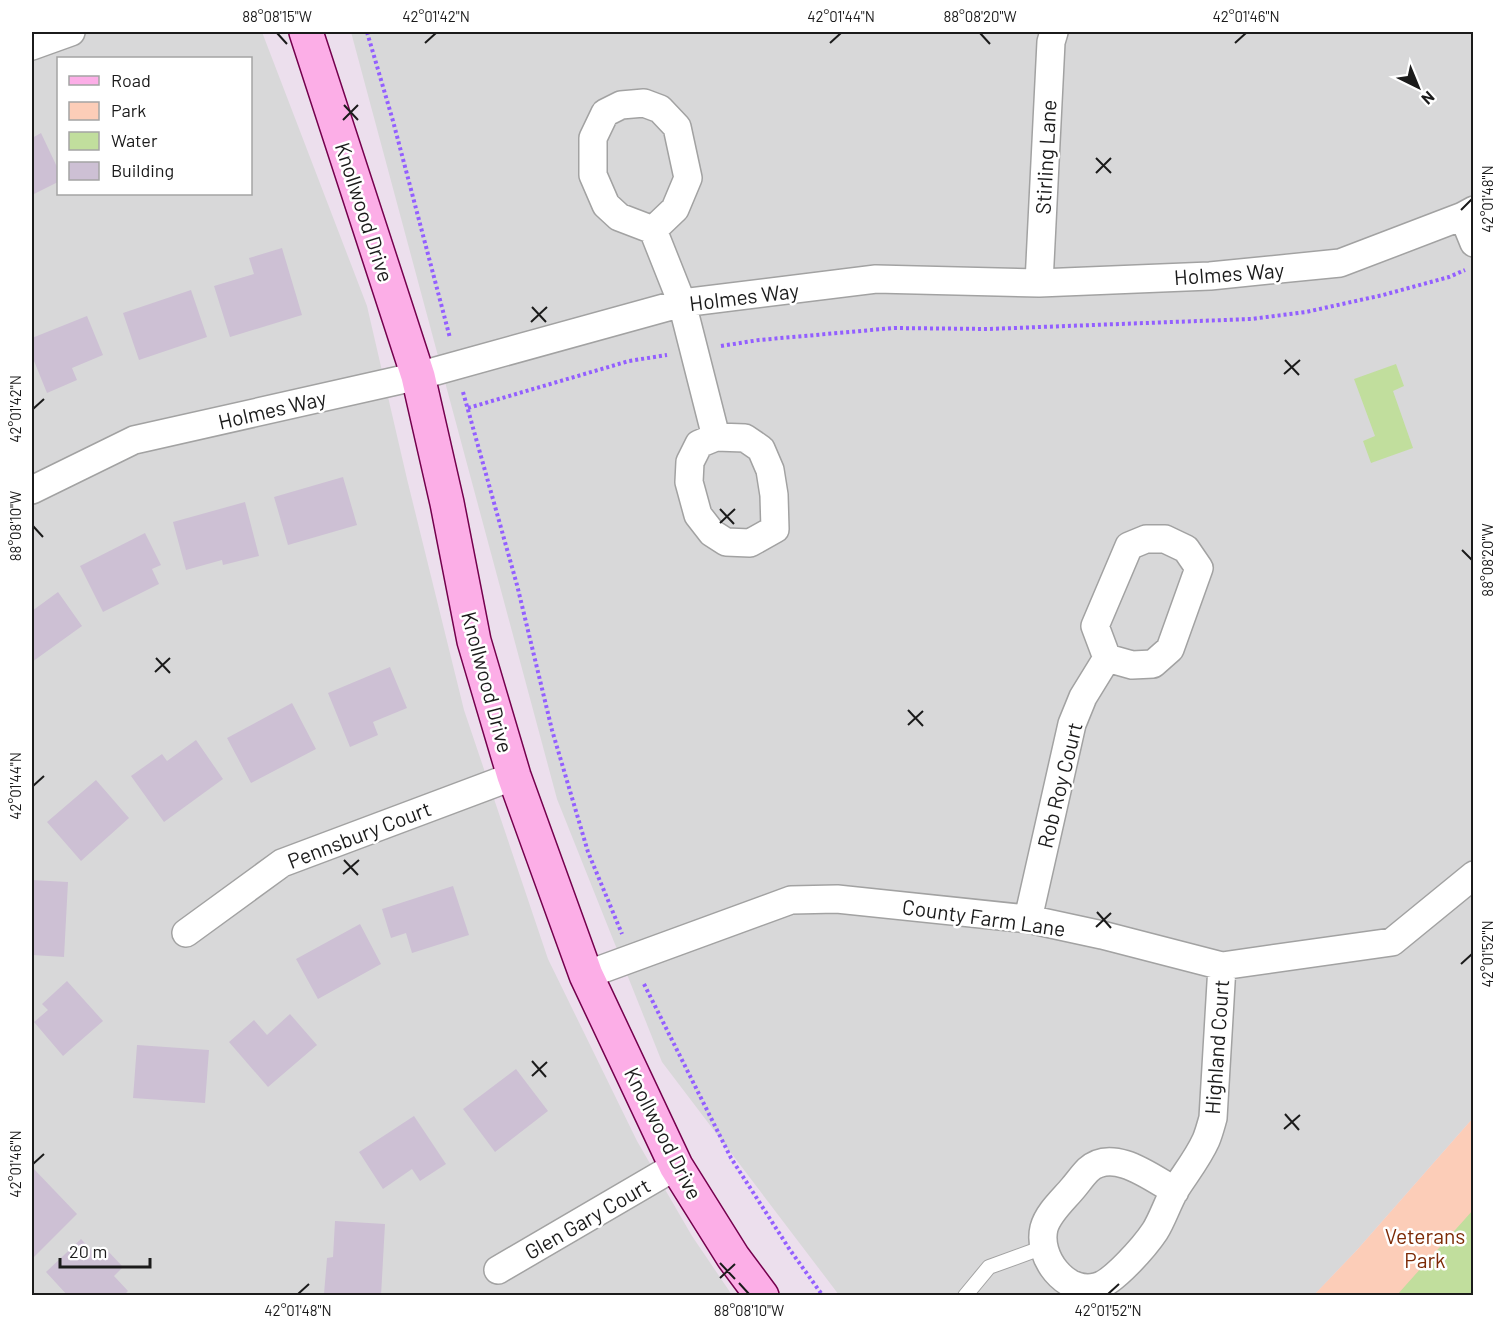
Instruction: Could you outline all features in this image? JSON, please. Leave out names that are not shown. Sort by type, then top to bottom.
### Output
[{"type":"street","points":[[32,46],[71,32]]},
{"type":"street","name":"Knollwood Drive","points":[[306,32],[418,376],[447,503],[474,641],[514,776],[586,975],[676,1166],[733,1257],[762,1296]]},
{"type":"street","name":"Stirling Lane","points":[[1039,283],[1051,42],[1054,32]]},
{"type":"street","points":[[653,230],[675,209],[688,178],[676,127],[660,109],[644,103],[621,105],[605,113],[593,138],[593,175],[606,205],[619,217],[653,230],[682,303],[716,437]]},
{"type":"street","points":[[1468,213],[1473,243]]},
{"type":"street","name":"Holmes Way","points":[[32,490],[134,440],[418,376],[682,303],[876,279],[1039,283],[1210,276],[1340,263],[1468,213]]},
{"type":"street","points":[[1146,539],[1165,539],[1186,549],[1199,568],[1170,649],[1153,664],[1132,665],[1107,658],[1095,626],[1129,546],[1146,539]]},
{"type":"street","name":"Rob Roy Court","points":[[1028,919],[1072,724],[1083,697],[1107,658]]},
{"type":"street","name":"Pennsbury Court","points":[[186,933],[282,863],[514,776]]},
{"type":"street","name":"County Farm Lane","points":[[586,975],[791,900],[837,899],[1028,919],[1102,934],[1222,966],[1392,942],[1473,875]]},
{"type":"street","name":"Highland Court","points":[[1044,1247],[1047,1260],[1059,1275],[1092,1291],[1122,1269],[1154,1232],[1175,1191],[1207,1139],[1213,1118],[1222,966]]},
{"type":"street","points":[[1044,1247],[1044,1229],[1048,1218],[1089,1169],[1099,1164],[1111,1162],[1134,1167],[1175,1191]]},
{"type":"street","name":"Glen Gary Court","points":[[498,1270],[676,1166]]},
{"type":"lane","points":[[965,1296],[989,1267],[1044,1247]]},
{"type":"path","points":[[368,32],[517,585],[552,730],[588,852],[632,958],[731,1158],[790,1250],[823,1296]]},
{"type":"path","points":[[468,408],[629,361],[759,340],[894,328],[988,329],[1251,319],[1306,312],[1383,295],[1449,277],[1473,266]]},
{"type":"shaded area","points":[[32,32],[262,32],[367,306],[464,710],[548,959],[637,1141],[692,1236],[732,1295],[32,1295]]},
{"type":"shaded area","points":[[351,32],[1473,32],[1473,1118],[1357,1250],[1314,1295],[839,1295],[662,1062],[557,799]]},
{"type":"green space","name":"Veterans Park","points":[[1473,1118],[1473,1295],[1313,1296],[1357,1250]]},
{"type":"water","points":[[1396,364],[1404,386],[1393,391],[1413,448],[1371,463],[1363,441],[1375,436],[1354,379]]},
{"type":"water","points":[[1473,1210],[1473,1295],[1397,1295]]},
{"type":"building","points":[[41,133],[57,167],[57,182],[32,195],[32,138]]},
{"type":"building","points":[[282,248],[302,315],[230,337],[214,286],[254,274],[249,258]]},
{"type":"building","points":[[191,290],[207,337],[139,360],[123,313]]},
{"type":"building","points":[[87,316],[103,355],[72,368],[77,380],[47,393],[32,356],[32,338]]},
{"type":"building","points":[[343,477],[357,525],[288,545],[274,497]]},
{"type":"building","points":[[245,502],[259,556],[223,565],[222,560],[186,570],[173,522]]},
{"type":"building","points":[[145,533],[161,565],[152,569],[159,584],[103,612],[80,566]]},
{"type":"building","points":[[58,592],[82,626],[32,662],[32,611]]},
{"type":"building","points":[[390,667],[407,708],[373,722],[378,735],[350,747],[328,693]]},
{"type":"building","points":[[292,703],[316,749],[251,783],[227,738]]},
{"type":"building","points":[[196,740],[223,779],[164,822],[131,776],[162,754],[167,761]]},
{"type":"building","points":[[96,780],[129,818],[81,861],[47,822]]},
{"type":"building","points":[[32,880],[68,882],[64,957],[32,955]]},
{"type":"building","points":[[453,886],[469,935],[412,953],[406,933],[391,938],[382,909]]},
{"type":"building","points":[[360,924],[381,964],[318,999],[296,959]]},
{"type":"building","points":[[67,981],[103,1021],[63,1056],[34,1022],[48,1010],[42,1004]]},
{"type":"building","points":[[290,1014],[317,1045],[268,1087],[229,1042],[254,1020],[267,1035]]},
{"type":"building","points":[[137,1045],[209,1050],[205,1103],[133,1098]]},
{"type":"building","points":[[516,1069],[548,1111],[495,1152],[463,1109]]},
{"type":"building","points":[[414,1116],[446,1164],[420,1181],[412,1169],[383,1189],[359,1152]]},
{"type":"building","points":[[32,1167],[77,1214],[32,1259]]},
{"type":"building","points":[[335,1221],[385,1224],[381,1296],[324,1294],[327,1258],[333,1257]]},
{"type":"building","points":[[81,1239],[98,1257],[106,1249],[123,1267],[114,1276],[128,1291],[123,1296],[68,1296],[46,1272]]}]
